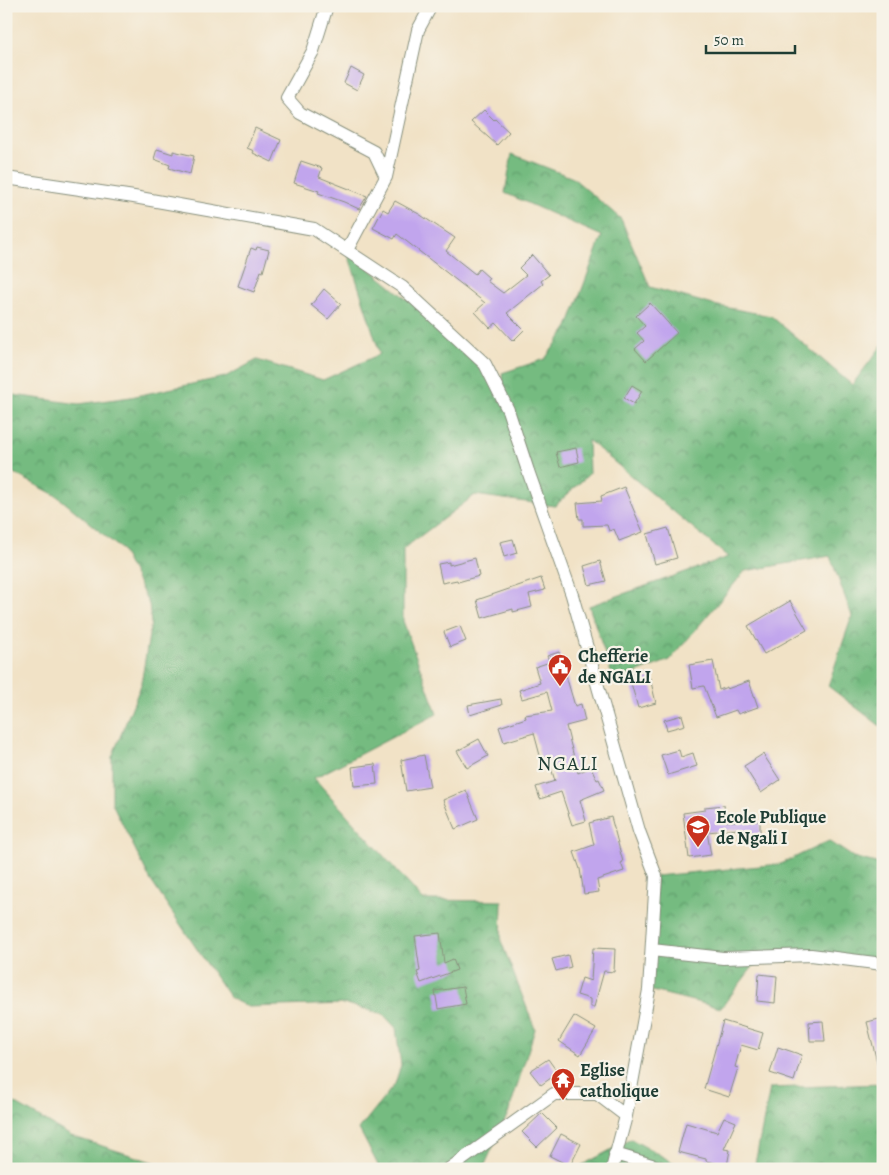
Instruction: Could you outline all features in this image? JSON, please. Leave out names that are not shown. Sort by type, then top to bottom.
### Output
[{"type":"street","points":[[327,6],[313,51],[287,98],[300,113],[374,152],[386,177]]},
{"type":"street","points":[[347,250],[386,177],[418,30],[431,6]]},
{"type":"street","points":[[6,178],[134,197],[314,229],[402,287],[485,364],[508,410],[572,595],[639,831],[656,876],[649,990],[626,1116],[612,1169]]},
{"type":"street","points":[[652,950],[723,958],[811,955],[883,964]]},
{"type":"street","points":[[449,1169],[554,1094],[597,1094],[626,1116]]},
{"type":"street","points":[[615,1154],[665,1169]]},
{"type":"green space","points":[[512,154],[573,178],[621,219],[650,287],[713,305],[771,316],[852,385],[883,344],[883,728],[828,686],[852,616],[830,556],[745,571],[670,660],[614,681],[589,606],[728,557],[588,440],[589,474],[555,506],[475,495],[403,549],[403,621],[437,714],[314,778],[423,900],[502,901],[501,941],[535,1029],[509,1111],[483,1169],[375,1169],[378,1165],[359,1129],[395,1084],[401,1065],[396,1028],[383,1014],[346,1004],[248,1007],[230,998],[151,881],[112,803],[112,757],[141,685],[151,623],[149,604],[121,549],[57,496],[6,469],[6,394],[79,404],[131,397],[225,377],[257,360],[323,380],[380,354],[347,250],[485,364],[508,405],[502,373],[545,359],[568,327],[602,236],[505,193]]},
{"type":"green space","points":[[829,841],[853,857],[883,865],[883,962],[758,960],[721,1008],[649,990],[656,876],[781,864]]},
{"type":"green space","points":[[883,1084],[883,1169],[754,1169],[770,1088]]},
{"type":"green space","points":[[6,1098],[71,1136],[174,1169],[6,1169]]},
{"type":"green space","points":[[631,1139],[685,1169],[575,1169]]},
{"type":"building","points":[[351,68],[364,75],[357,90],[344,83]]},
{"type":"building","points":[[484,110],[509,132],[497,145],[471,122]]},
{"type":"building","points":[[255,128],[281,140],[272,162],[247,148]]},
{"type":"building","points":[[157,149],[173,154],[173,151],[194,156],[190,174],[169,168],[170,165],[154,159]]},
{"type":"building","points":[[301,161],[322,168],[319,177],[367,196],[359,209],[318,193],[319,191],[294,183]]},
{"type":"building","points":[[395,201],[419,214],[455,238],[446,251],[475,274],[479,269],[489,278],[487,281],[503,293],[526,275],[519,268],[532,255],[549,275],[541,281],[543,284],[507,313],[524,330],[513,341],[496,323],[490,328],[475,312],[485,303],[397,234],[394,239],[373,228],[383,209],[388,212]]},
{"type":"building","points":[[257,247],[269,250],[263,272],[261,271],[254,292],[238,286],[251,248],[256,250]]},
{"type":"building","points":[[324,289],[341,304],[328,319],[311,305]]},
{"type":"building","points":[[650,303],[677,333],[646,361],[635,349],[644,341],[637,333],[645,326],[636,316]]},
{"type":"building","points":[[632,385],[642,391],[634,404],[624,398]]},
{"type":"building","points":[[576,448],[579,462],[560,467],[556,452]]},
{"type":"building","points":[[624,487],[643,532],[619,541],[614,529],[609,531],[607,525],[583,526],[583,519],[579,519],[577,503],[602,501],[601,496]]},
{"type":"building","points":[[668,528],[677,558],[655,564],[647,534]]},
{"type":"building","points":[[513,539],[517,553],[504,557],[500,542]]},
{"type":"building","points":[[475,558],[479,576],[458,582],[457,580],[442,583],[438,564],[449,562],[449,565]]},
{"type":"building","points":[[600,561],[606,581],[589,585],[584,566]]},
{"type":"building","points":[[541,578],[545,590],[529,594],[532,607],[513,612],[513,609],[482,618],[477,600]]},
{"type":"building","points":[[790,601],[807,630],[764,654],[748,626]]},
{"type":"building","points":[[460,626],[466,641],[450,647],[444,632]]},
{"type":"building","points":[[559,652],[575,706],[581,704],[585,721],[566,726],[578,773],[591,767],[604,790],[580,800],[586,821],[572,825],[561,792],[540,799],[536,787],[555,781],[549,761],[542,763],[534,733],[504,742],[499,727],[526,718],[525,715],[552,711],[547,692],[522,699],[519,690],[540,683],[535,667],[550,662],[547,656]]},
{"type":"building","points":[[713,661],[719,690],[749,681],[758,707],[738,714],[736,710],[716,717],[704,686],[693,688],[689,665]]},
{"type":"building","points":[[650,678],[656,703],[638,708],[631,683]]},
{"type":"building","points":[[501,699],[502,705],[470,715],[468,705]]},
{"type":"building","points":[[682,715],[685,725],[667,730],[664,720]]},
{"type":"building","points":[[479,739],[488,756],[467,768],[457,751]]},
{"type":"building","points":[[679,750],[681,757],[693,753],[697,766],[668,775],[661,755]]},
{"type":"building","points":[[763,754],[780,780],[761,793],[744,766]]},
{"type":"building","points":[[424,755],[430,787],[406,791],[401,760]]},
{"type":"building","points":[[375,764],[377,784],[354,786],[352,767]]},
{"type":"building","points":[[466,790],[478,819],[455,829],[443,800]]},
{"type":"building","points":[[724,805],[726,821],[760,821],[760,841],[739,841],[739,829],[707,832],[711,855],[689,858],[683,813],[705,810],[705,807]]},
{"type":"building","points":[[611,817],[624,871],[597,880],[599,892],[584,894],[580,869],[574,852],[594,845],[589,823]]},
{"type":"building","points":[[440,933],[444,963],[453,959],[457,970],[421,983],[417,972],[420,971],[415,936]]},
{"type":"building","points":[[593,948],[615,949],[614,972],[604,971],[594,1007],[590,1007],[590,999],[577,995],[582,978],[591,981]]},
{"type":"building","points":[[568,955],[571,967],[556,971],[552,959]]},
{"type":"building","points":[[759,974],[777,976],[775,1003],[757,1001]]},
{"type":"building","points":[[463,987],[466,1004],[438,1009],[435,991]]},
{"type":"building","points":[[574,1016],[596,1029],[580,1055],[559,1041]]},
{"type":"building","points":[[883,1018],[883,1070],[879,1070],[867,1022]]},
{"type":"building","points":[[723,1021],[763,1033],[758,1050],[741,1045],[735,1067],[738,1068],[729,1097],[704,1089]]},
{"type":"building","points":[[823,1021],[825,1041],[810,1041],[809,1022]]},
{"type":"building","points":[[778,1047],[802,1055],[794,1081],[770,1073]]},
{"type":"building","points":[[548,1059],[558,1073],[541,1085],[530,1071]]},
{"type":"building","points":[[542,1113],[557,1128],[537,1147],[522,1132]]},
{"type":"building","points":[[724,1117],[736,1122],[724,1149],[730,1150],[727,1166],[678,1152],[686,1123],[717,1132]]},
{"type":"building","points":[[561,1134],[581,1144],[570,1166],[550,1156]]},
{"type":"place","name":"Chefferie de NGALI","points":[[560,687]]},
{"type":"place","name":"Ecole Publique de Ngali I","points":[[698,848]]},
{"type":"place","name":"Eglise catholique","points":[[563,1101]]},
{"type":"district","name":"NGALI","points":[[568,763]]}]
